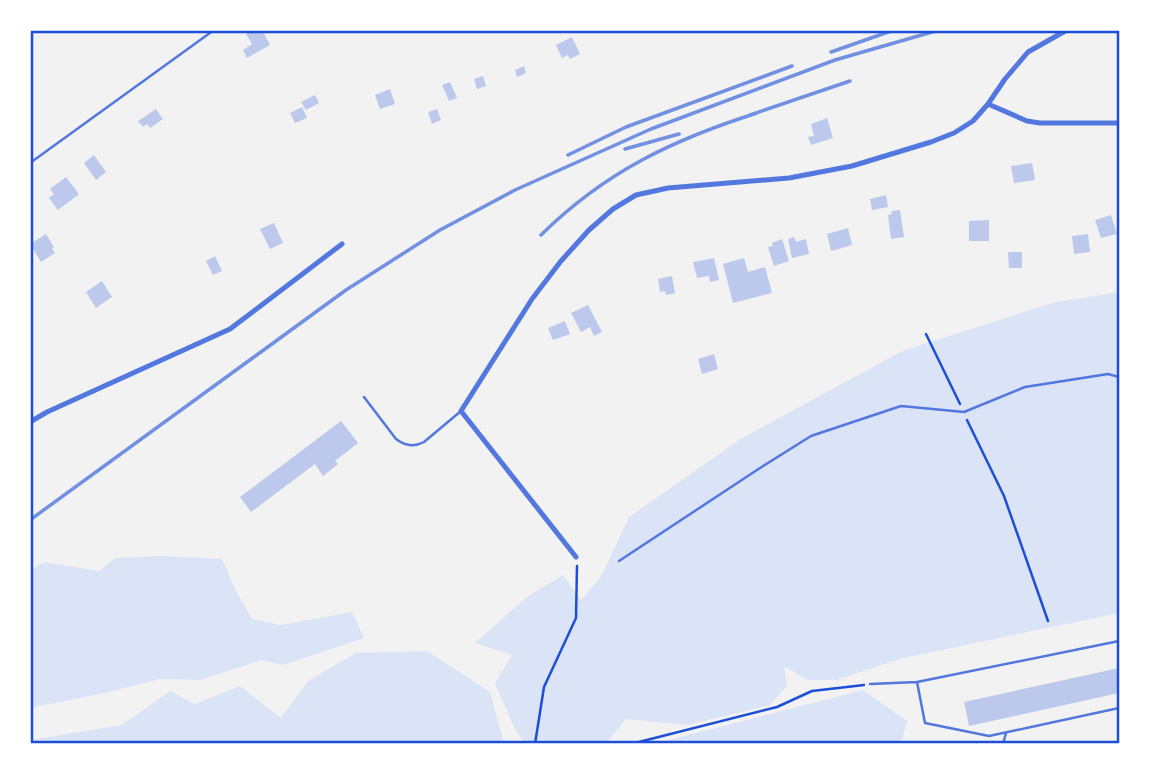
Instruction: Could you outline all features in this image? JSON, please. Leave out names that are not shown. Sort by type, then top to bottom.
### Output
[{"type":"street","points":[[576,557],[461,411],[532,299],[589,230],[613,209],[636,195],[668,188],[789,178],[852,166],[954,133],[972,121],[988,104],[1028,52],[1067,30]]},
{"type":"street","points":[[988,104],[1027,121],[1040,123],[1119,123]]},
{"type":"street","points":[[30,422],[230,329],[342,244]]},
{"type":"lane","points":[[30,163],[214,30]]},
{"type":"lane","points":[[619,561],[811,436],[901,406],[964,412],[1025,387],[1108,374],[1119,377]]},
{"type":"lane","points":[[364,397],[396,439],[410,446],[424,442],[461,411]]},
{"type":"lane","points":[[870,684],[918,682],[1119,640]]},
{"type":"lane","points":[[918,682],[925,723],[989,736],[1119,708]]},
{"type":"lane","points":[[1003,744],[1006,733]]},
{"type":"path","points":[[926,334],[1004,496],[1048,621]]},
{"type":"path","points":[[535,744],[544,687],[576,618],[576,557]]},
{"type":"path","points":[[631,744],[777,707],[812,691],[870,684]]},
{"type":"shaded area","points":[[1119,292],[1119,613],[899,659],[836,680],[807,680],[784,666],[787,686],[770,705],[688,725],[626,719],[605,744],[525,744],[514,727],[495,684],[512,655],[475,643],[528,596],[563,575],[581,600],[601,577],[629,517],[742,438],[902,351],[1052,303]]},
{"type":"shaded area","points":[[160,556],[222,559],[252,619],[281,625],[352,612],[364,638],[283,665],[261,660],[200,680],[160,679],[30,708],[30,570],[44,562],[99,571],[115,558]]},
{"type":"shaded area","points":[[427,651],[490,692],[504,744],[30,744],[30,740],[122,725],[170,691],[195,704],[240,686],[281,718],[308,681],[356,653]]},
{"type":"shaded area","points":[[863,690],[907,721],[901,744],[653,744]]},
{"type":"building","points":[[262,30],[270,45],[247,58],[243,50],[252,44],[246,34]]},
{"type":"building","points":[[572,37],[580,54],[570,59],[568,55],[562,58],[556,45]]},
{"type":"building","points":[[524,66],[526,73],[517,77],[515,70]]},
{"type":"building","points":[[483,76],[486,86],[477,89],[474,79]]},
{"type":"building","points":[[450,82],[457,98],[449,101],[442,85]]},
{"type":"building","points":[[390,89],[395,104],[380,109],[375,95]]},
{"type":"building","points":[[315,95],[319,103],[306,110],[301,102]]},
{"type":"building","points":[[302,107],[307,118],[295,123],[290,113]]},
{"type":"building","points":[[156,109],[163,119],[150,128],[147,124],[143,127],[138,121]]},
{"type":"building","points":[[437,109],[441,120],[432,124],[428,112]]},
{"type":"building","points":[[827,118],[833,138],[811,145],[808,137],[814,136],[811,124]]},
{"type":"building","points":[[94,155],[106,172],[96,180],[84,163]]},
{"type":"building","points":[[1032,163],[1035,180],[1014,183],[1011,166]]},
{"type":"building","points":[[66,177],[79,194],[58,210],[49,198],[54,194],[50,189]]},
{"type":"building","points":[[886,195],[888,207],[872,210],[870,199]]},
{"type":"building","points":[[900,210],[904,237],[891,239],[888,215],[892,214],[891,211]]},
{"type":"building","points":[[1111,215],[1117,234],[1101,238],[1095,220]]},
{"type":"building","points":[[989,220],[989,241],[969,241],[969,221]]},
{"type":"building","points":[[274,223],[283,243],[270,249],[260,229]]},
{"type":"building","points":[[848,228],[852,245],[831,251],[827,234]]},
{"type":"building","points":[[46,234],[55,253],[41,262],[30,244]]},
{"type":"building","points":[[1088,234],[1090,252],[1074,254],[1072,236]]},
{"type":"building","points":[[794,237],[796,242],[806,239],[809,254],[792,258],[788,239]]},
{"type":"building","points":[[782,239],[789,261],[774,266],[768,247]]},
{"type":"building","points":[[1008,252],[1022,252],[1022,268],[1009,268]]},
{"type":"building","points":[[215,256],[222,271],[213,275],[206,261]]},
{"type":"building","points":[[714,258],[719,280],[710,282],[709,276],[697,278],[693,262]]},
{"type":"building","points":[[744,258],[748,272],[765,267],[772,293],[733,303],[723,264]]},
{"type":"building","points":[[672,276],[675,293],[666,295],[665,291],[660,292],[658,279]]},
{"type":"building","points":[[102,281],[112,297],[96,308],[86,292]]},
{"type":"building","points":[[588,305],[602,332],[594,336],[590,327],[581,332],[571,313]]},
{"type":"building","points":[[565,321],[570,334],[553,340],[548,328]]},
{"type":"building","points":[[714,354],[718,369],[702,374],[698,359]]},
{"type":"building","points":[[341,421],[358,443],[335,461],[338,464],[323,476],[315,464],[251,512],[240,497]]},
{"type":"building","points":[[1119,668],[1119,693],[969,726],[964,702]]},
{"type":"railway","points":[[831,52],[894,30]]},
{"type":"railway","points":[[30,520],[346,290],[440,230],[515,190],[651,129],[835,60],[939,30]]},
{"type":"railway","points":[[568,155],[626,127],[792,66]]},
{"type":"railway","points":[[750,115],[850,81]]},
{"type":"railway","points":[[541,235],[590,193],[641,160],[696,135],[757,113]]},
{"type":"railway","points":[[625,149],[679,134]]}]
